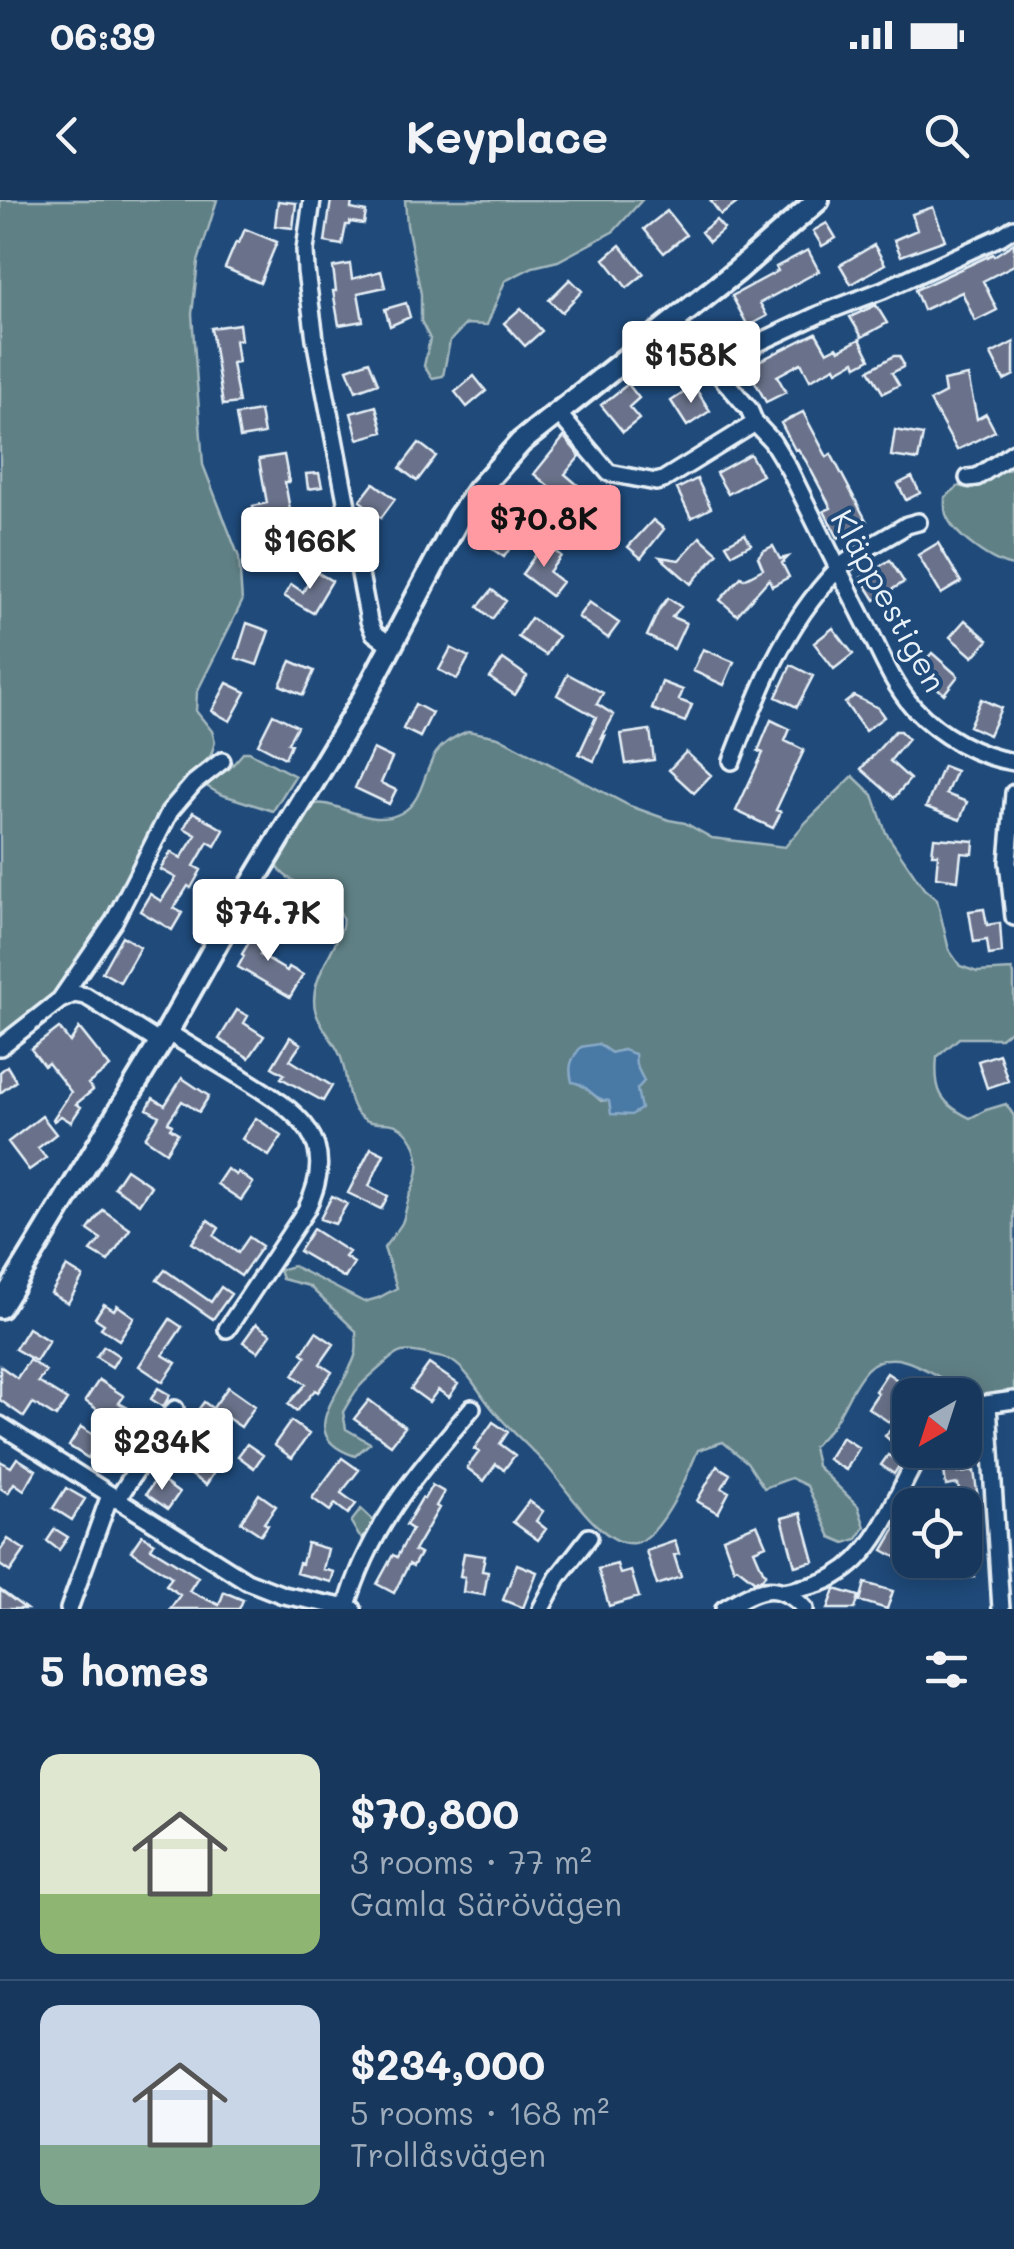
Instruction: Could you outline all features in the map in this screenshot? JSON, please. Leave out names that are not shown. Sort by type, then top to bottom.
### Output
[{"type":"street","points":[[312,200],[306,260],[315,339],[370,621],[374,632],[391,645]]},
{"type":"street","points":[[0,1307],[363,699],[458,517],[521,442],[738,271],[818,200]]},
{"type":"street","points":[[712,367],[772,336],[883,290],[1014,228]]},
{"type":"street","name":"Kläppestigen","points":[[673,321],[772,441],[912,707],[946,736],[972,750],[1014,762]]},
{"type":"street","points":[[558,412],[609,473],[656,482],[755,423]]},
{"type":"street","points":[[968,478],[1014,452]]},
{"type":"street","points":[[732,761],[779,648],[801,616],[838,569],[918,522]]},
{"type":"street","points":[[60,1000],[114,922],[170,812],[194,783],[222,761]]},
{"type":"street","points":[[1014,793],[1008,862],[1014,917]]},
{"type":"street","points":[[0,1047],[60,1000],[74,994],[86,996],[247,1080],[297,1116],[310,1131],[318,1164],[315,1188],[306,1210],[227,1329]]},
{"type":"street","points":[[982,1406],[1014,1400]]},
{"type":"street","points":[[988,1405],[1001,1609]]},
{"type":"street","points":[[68,1609],[113,1497],[175,1408]]},
{"type":"street","points":[[0,1424],[258,1587],[348,1609],[362,1562],[391,1508],[472,1408]]},
{"type":"street","points":[[784,1592],[831,1579],[856,1560],[873,1540],[912,1468]]},
{"type":"street","points":[[541,1609],[558,1577],[590,1537]]},
{"type":"street","points":[[724,1609],[770,1588],[784,1592],[805,1609]]},
{"type":"green space","points":[[0,200],[217,200],[198,262],[192,314],[203,465],[239,557],[242,602],[197,692],[196,711],[212,731],[215,742],[211,755],[186,782],[107,920],[55,996],[0,1038]]},
{"type":"green space","points":[[405,200],[642,200],[614,231],[558,261],[533,267],[505,281],[487,325],[466,324],[450,341],[443,376],[432,378],[424,366],[430,339],[421,321],[421,294]]},
{"type":"green space","points":[[1014,469],[1014,566],[995,560],[965,539],[946,514],[945,497],[959,486],[970,489],[995,471]]},
{"type":"green space","points":[[468,731],[498,737],[630,806],[685,823],[712,838],[785,847],[853,776],[873,795],[886,833],[924,889],[937,900],[949,950],[960,966],[977,972],[1012,970],[1014,1027],[1001,1038],[959,1038],[937,1057],[936,1068],[941,1094],[951,1107],[970,1118],[1006,1104],[1014,1116],[1014,1391],[982,1394],[982,1378],[941,1378],[917,1365],[891,1359],[867,1369],[834,1423],[813,1447],[817,1466],[858,1506],[865,1527],[857,1539],[845,1543],[831,1537],[807,1486],[791,1478],[764,1488],[747,1462],[723,1442],[698,1450],[673,1504],[654,1530],[634,1543],[622,1542],[609,1536],[585,1513],[462,1369],[450,1360],[419,1353],[399,1353],[389,1359],[360,1385],[343,1412],[346,1429],[370,1443],[355,1456],[336,1447],[327,1437],[327,1412],[355,1356],[356,1331],[309,1286],[282,1279],[279,1270],[293,1266],[364,1302],[397,1288],[384,1248],[403,1220],[418,1172],[418,1157],[404,1130],[393,1124],[365,1120],[352,1104],[342,1061],[318,1018],[314,999],[316,985],[340,933],[341,914],[325,897],[284,874],[276,858],[311,806],[328,805],[376,818],[401,813],[414,802],[436,753]],"holes":[[[598,1044],[611,1053],[623,1050],[644,1081],[637,1096],[601,1101],[580,1083]]]},
{"type":"green space","points":[[244,752],[295,776],[273,811],[208,787],[207,780],[229,769]]},
{"type":"green space","points":[[361,1509],[376,1523],[367,1542],[351,1522]]},
{"type":"water","points":[[598,1044],[611,1053],[623,1050],[635,1054],[644,1081],[637,1089],[641,1109],[631,1115],[611,1114],[609,1101],[572,1082],[570,1067],[575,1055],[581,1047]]},
{"type":"building","points":[[331,200],[352,200],[351,209],[366,212],[364,224],[346,225],[342,245],[325,242]]},
{"type":"building","points":[[710,200],[741,200],[721,215]]},
{"type":"building","points":[[278,201],[296,203],[293,228],[275,226]]},
{"type":"building","points":[[933,207],[945,240],[901,256],[894,240],[917,230],[912,214]]},
{"type":"building","points":[[667,211],[686,235],[664,253],[644,229]]},
{"type":"building","points":[[716,220],[724,229],[709,242],[701,232]]},
{"type":"building","points":[[827,223],[836,238],[822,246],[813,231]]},
{"type":"building","points":[[245,229],[277,242],[260,283],[225,268]]},
{"type":"building","points":[[1014,243],[1014,265],[983,281],[997,310],[975,321],[962,292],[923,310],[915,290],[994,256]]},
{"type":"building","points":[[620,245],[644,274],[627,288],[604,259]]},
{"type":"building","points":[[874,245],[885,264],[851,284],[840,265]]},
{"type":"building","points":[[808,250],[819,271],[760,303],[767,316],[748,326],[732,296]]},
{"type":"building","points":[[350,264],[352,279],[381,271],[385,287],[358,293],[363,321],[339,325],[333,267]]},
{"type":"building","points":[[570,279],[582,291],[562,312],[549,300]]},
{"type":"building","points":[[406,303],[410,317],[390,326],[385,309]]},
{"type":"building","points":[[876,305],[887,323],[862,337],[850,317]]},
{"type":"building","points":[[521,308],[542,331],[525,346],[504,323]]},
{"type":"building","points":[[239,324],[241,340],[235,340],[238,362],[232,363],[239,403],[223,405],[211,328]]},
{"type":"building","points":[[816,333],[827,352],[860,339],[870,359],[857,366],[855,361],[837,371],[835,367],[810,380],[801,363],[777,376],[786,392],[766,402],[747,367]]},
{"type":"building","points":[[1014,342],[1014,375],[1004,380],[991,354]]},
{"type":"building","points":[[899,356],[903,363],[892,373],[899,385],[883,393],[869,370]]},
{"type":"building","points":[[369,361],[378,383],[356,391],[347,369]]},
{"type":"building","points":[[474,376],[486,391],[467,407],[455,392]]},
{"type":"building","points":[[968,376],[977,419],[986,414],[995,431],[957,450],[930,401],[945,393],[943,381]]},
{"type":"building","points":[[628,384],[639,398],[629,407],[639,419],[623,432],[601,405]]},
{"type":"building","points":[[694,386],[710,411],[687,426],[671,401]]},
{"type":"building","points":[[376,406],[383,432],[358,439],[351,413]]},
{"type":"building","points":[[260,411],[264,434],[240,438],[236,415]]},
{"type":"building","points":[[803,412],[827,457],[831,454],[867,522],[838,538],[824,511],[831,508],[781,423]]},
{"type":"building","points":[[895,430],[923,435],[918,460],[891,456]]},
{"type":"building","points":[[564,437],[580,456],[565,474],[580,487],[568,502],[534,474]]},
{"type":"building","points":[[419,443],[436,456],[417,481],[400,468]]},
{"type":"building","points":[[750,454],[762,475],[728,494],[716,473]]},
{"type":"building","points":[[284,455],[291,515],[272,518],[276,543],[260,546],[253,506],[267,503],[259,459]]},
{"type":"building","points":[[319,473],[322,487],[308,489],[306,474]]},
{"type":"building","points":[[912,477],[920,493],[906,500],[898,484]]},
{"type":"building","points":[[697,479],[711,508],[691,518],[677,489]]},
{"type":"building","points":[[374,483],[395,499],[381,518],[360,501]]},
{"type":"building","points":[[653,520],[664,529],[641,558],[628,547]]},
{"type":"building","points":[[499,523],[518,536],[504,557],[485,544]]},
{"type":"building","points":[[745,534],[751,544],[732,554],[726,544]]},
{"type":"building","points":[[700,537],[718,553],[691,584],[660,557],[679,560]]},
{"type":"building","points":[[544,543],[561,556],[549,572],[562,582],[551,596],[522,574]]},
{"type":"building","points":[[938,543],[961,582],[941,594],[918,555]]},
{"type":"building","points":[[773,546],[780,559],[788,557],[782,563],[789,577],[772,586],[769,579],[737,615],[720,600],[741,577],[763,569],[758,557]]},
{"type":"building","points":[[890,560],[904,582],[875,600],[861,578]]},
{"type":"building","points":[[315,571],[332,581],[313,613],[284,596],[291,584],[303,592]]},
{"type":"building","points":[[492,590],[506,601],[492,619],[478,607]]},
{"type":"building","points":[[668,598],[681,607],[672,617],[686,623],[674,649],[647,636]]},
{"type":"building","points":[[589,602],[619,623],[608,638],[578,617]]},
{"type":"building","points":[[531,618],[558,636],[546,655],[518,637]]},
{"type":"building","points":[[965,620],[988,640],[973,657],[950,637]]},
{"type":"building","points":[[247,623],[269,631],[257,665],[236,658]]},
{"type":"building","points":[[833,628],[853,654],[834,669],[814,643]]},
{"type":"building","points":[[451,648],[469,657],[457,679],[439,670]]},
{"type":"building","points":[[703,649],[734,662],[724,685],[693,671]]},
{"type":"building","points":[[932,653],[958,676],[944,694],[917,670]]},
{"type":"building","points":[[503,659],[527,676],[515,695],[490,678]]},
{"type":"building","points":[[291,661],[314,671],[303,695],[280,685]]},
{"type":"building","points":[[791,665],[813,676],[797,707],[776,697]]},
{"type":"building","points":[[568,674],[603,693],[597,704],[614,715],[594,761],[579,754],[596,717],[557,695]]},
{"type":"building","points":[[662,682],[683,690],[679,700],[692,705],[685,722],[652,709]]},
{"type":"building","points":[[227,683],[246,692],[230,721],[212,711]]},
{"type":"building","points":[[854,696],[878,708],[884,717],[865,731],[845,703]]},
{"type":"building","points":[[981,699],[1001,708],[989,735],[969,726]]},
{"type":"building","points":[[415,704],[432,713],[420,737],[403,729]]},
{"type":"building","points":[[273,714],[297,726],[285,758],[258,744]]},
{"type":"building","points":[[771,720],[790,729],[785,741],[804,750],[776,810],[781,812],[773,828],[736,811],[763,753],[758,751]]},
{"type":"building","points":[[650,730],[654,760],[626,764],[621,734]]},
{"type":"building","points":[[895,731],[908,739],[890,761],[910,779],[894,798],[861,769]]},
{"type":"building","points":[[373,749],[392,758],[381,783],[396,790],[389,804],[355,788]]},
{"type":"building","points":[[686,752],[711,775],[694,793],[669,770]]},
{"type":"building","points":[[943,766],[956,771],[946,794],[967,802],[960,820],[926,807]]},
{"type":"building","points":[[193,812],[224,830],[215,846],[208,842],[194,866],[201,870],[174,908],[182,913],[172,930],[140,911],[150,894],[161,901],[176,878],[160,869],[171,852],[181,858],[196,835],[184,828]]},
{"type":"building","points":[[934,838],[974,841],[973,854],[961,853],[958,880],[936,877],[938,854],[932,854]]},
{"type":"building","points":[[283,897],[309,913],[298,931],[273,915]]},
{"type":"building","points":[[984,909],[987,925],[1000,923],[1002,953],[989,955],[987,940],[974,942],[969,911]]},
{"type":"building","points":[[261,922],[274,930],[260,955],[287,971],[289,967],[303,975],[290,997],[238,967]]},
{"type":"building","points":[[122,936],[140,947],[120,982],[102,972]]},
{"type":"building","points":[[237,1010],[248,1016],[244,1023],[264,1036],[249,1058],[219,1039]]},
{"type":"building","points":[[59,1028],[70,1042],[79,1028],[110,1067],[88,1084],[93,1090],[76,1104],[81,1107],[71,1122],[61,1116],[54,1121],[71,1092],[31,1049]]},
{"type":"building","points":[[290,1037],[301,1044],[290,1060],[332,1086],[323,1101],[281,1078],[284,1074],[272,1067]]},
{"type":"building","points":[[999,1054],[1008,1081],[987,1088],[978,1061]]},
{"type":"building","points":[[7,1066],[16,1081],[0,1093],[0,1072]]},
{"type":"building","points":[[182,1078],[209,1096],[199,1112],[182,1101],[168,1122],[178,1133],[166,1152],[145,1138],[159,1116],[147,1109],[153,1098],[165,1105]]},
{"type":"building","points":[[42,1116],[56,1134],[38,1148],[46,1158],[29,1170],[8,1142]]},
{"type":"building","points":[[256,1118],[282,1136],[269,1156],[242,1139]]},
{"type":"building","points":[[371,1148],[384,1154],[369,1186],[388,1196],[381,1209],[348,1193]]},
{"type":"building","points":[[126,1169],[151,1186],[139,1204],[114,1187]]},
{"type":"building","points":[[227,1169],[253,1183],[241,1200],[217,1184]]},
{"type":"building","points":[[332,1196],[347,1204],[335,1224],[320,1219]]},
{"type":"building","points":[[103,1210],[130,1229],[108,1261],[91,1251],[101,1239],[88,1230]]},
{"type":"building","points":[[208,1220],[219,1228],[214,1236],[238,1253],[249,1237],[262,1246],[241,1276],[192,1243]]},
{"type":"building","points":[[313,1229],[349,1252],[345,1257],[354,1263],[345,1278],[299,1251]]},
{"type":"building","points":[[67,1267],[83,1277],[68,1303],[51,1293]]},
{"type":"building","points":[[165,1270],[211,1302],[221,1287],[231,1294],[213,1319],[157,1280]]},
{"type":"building","points":[[104,1304],[114,1310],[117,1305],[134,1317],[119,1340],[101,1328],[104,1324],[95,1318]]},
{"type":"building","points":[[170,1319],[182,1327],[163,1355],[176,1363],[163,1382],[139,1366]]},
{"type":"building","points":[[256,1324],[271,1334],[258,1352],[243,1342]]},
{"type":"building","points":[[28,1328],[49,1341],[36,1361],[15,1349]]},
{"type":"building","points":[[316,1332],[334,1344],[320,1364],[332,1372],[297,1411],[288,1404],[306,1384],[293,1375]]},
{"type":"building","points":[[104,1346],[119,1356],[112,1367],[96,1357]]},
{"type":"building","points":[[29,1360],[46,1371],[38,1382],[67,1400],[56,1417],[33,1403],[24,1417],[0,1400],[0,1366],[17,1378]]},
{"type":"building","points":[[429,1364],[458,1384],[449,1397],[438,1390],[429,1402],[411,1389]]},
{"type":"building","points":[[887,1373],[894,1378],[889,1422],[868,1408],[878,1393],[875,1391]]},
{"type":"building","points":[[99,1380],[124,1396],[119,1403],[128,1408],[118,1424],[85,1401]]},
{"type":"building","points":[[228,1387],[255,1406],[241,1427],[213,1408]]},
{"type":"building","points":[[158,1388],[170,1395],[163,1407],[151,1399]]},
{"type":"building","points":[[369,1400],[405,1427],[391,1445],[354,1419]]},
{"type":"building","points":[[204,1402],[216,1411],[197,1439],[206,1445],[203,1449],[221,1462],[206,1485],[165,1457],[177,1440],[182,1443]]},
{"type":"building","points":[[291,1421],[309,1434],[292,1458],[274,1445]]},
{"type":"building","points":[[127,1422],[139,1431],[119,1465],[108,1458],[104,1464],[90,1455],[88,1458],[69,1446],[81,1427],[111,1446]]},
{"type":"building","points":[[493,1422],[508,1432],[500,1444],[515,1455],[504,1470],[496,1464],[484,1481],[467,1468],[479,1452],[474,1449]]},
{"type":"building","points":[[842,1437],[859,1448],[846,1470],[828,1459]]},
{"type":"building","points":[[247,1444],[263,1455],[254,1468],[238,1456]]},
{"type":"building","points":[[888,1455],[892,1457],[892,1468],[898,1468],[894,1474],[881,1465]]},
{"type":"building","points":[[17,1458],[36,1470],[24,1490],[14,1483],[8,1493],[0,1488],[0,1461],[11,1467]]},
{"type":"building","points":[[342,1458],[359,1470],[341,1493],[356,1504],[348,1514],[335,1504],[330,1511],[312,1498]]},
{"type":"building","points":[[717,1466],[730,1474],[722,1488],[729,1492],[718,1513],[697,1501]]},
{"type":"building","points":[[944,1468],[957,1468],[958,1473],[974,1471],[976,1488],[946,1486]]},
{"type":"building","points":[[157,1477],[179,1493],[168,1509],[146,1494]]},
{"type":"building","points":[[432,1485],[444,1492],[436,1506],[439,1508],[414,1551],[420,1554],[413,1566],[409,1564],[394,1593],[377,1584],[393,1555],[397,1557],[412,1529],[406,1525]]},
{"type":"building","points":[[66,1488],[85,1499],[72,1520],[53,1508]]},
{"type":"building","points":[[259,1494],[276,1506],[261,1535],[241,1522]]},
{"type":"building","points":[[529,1501],[543,1511],[536,1521],[546,1529],[538,1540],[513,1522]]},
{"type":"building","points":[[801,1513],[814,1561],[795,1566],[782,1518]]},
{"type":"building","points":[[757,1524],[766,1545],[754,1550],[766,1573],[755,1581],[737,1567],[734,1569],[723,1538]]},
{"type":"building","points":[[55,1529],[68,1537],[59,1550],[47,1541]]},
{"type":"building","points":[[142,1535],[154,1543],[151,1548],[198,1577],[189,1591],[219,1605],[224,1592],[243,1600],[239,1609],[170,1609],[180,1595],[166,1585],[172,1577],[131,1551]]},
{"type":"building","points":[[892,1535],[892,1555],[883,1550]]},
{"type":"building","points":[[8,1539],[25,1550],[10,1572],[0,1565],[0,1551]]},
{"type":"building","points":[[675,1541],[679,1554],[674,1555],[681,1577],[657,1585],[646,1551]]},
{"type":"building","points":[[307,1543],[328,1549],[323,1569],[334,1572],[331,1582],[296,1573]]},
{"type":"building","points":[[464,1553],[485,1556],[482,1571],[488,1572],[484,1595],[463,1592],[465,1577],[460,1576]]},
{"type":"building","points":[[517,1564],[537,1572],[523,1608],[503,1600]]},
{"type":"building","points":[[617,1564],[620,1574],[631,1571],[639,1597],[609,1606],[598,1569]]},
{"type":"building","points":[[865,1583],[893,1591],[887,1609],[860,1601]]},
{"type":"building","points":[[835,1589],[859,1596],[855,1609],[828,1609]]},
{"type":"building","points":[[0,1590],[26,1609],[0,1609]]}]
